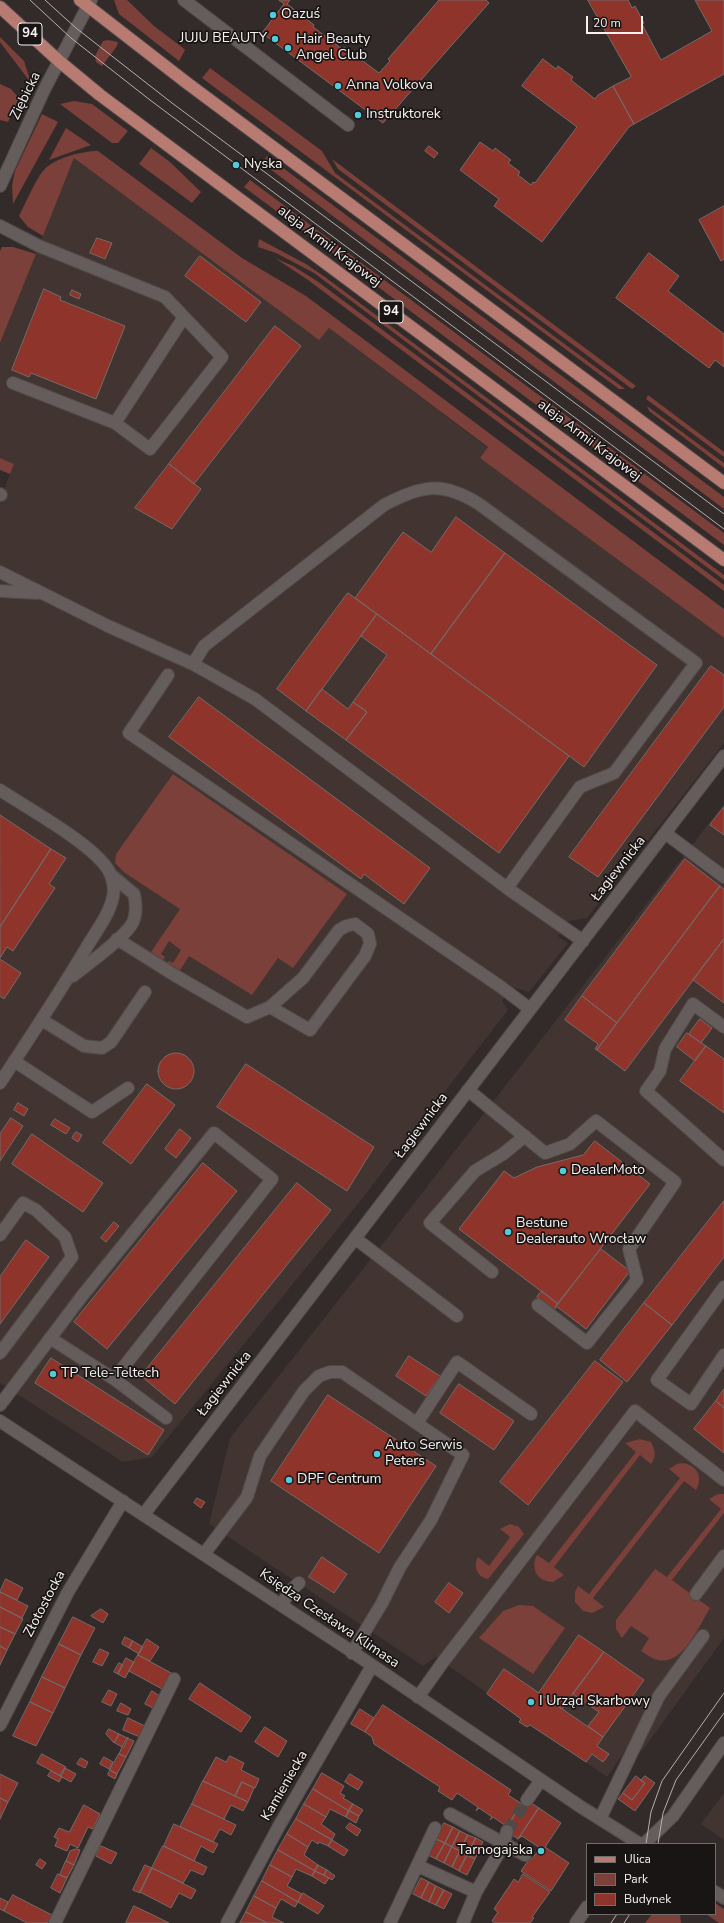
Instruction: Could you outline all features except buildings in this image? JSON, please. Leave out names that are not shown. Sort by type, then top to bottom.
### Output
[{"type":"main road","points":[[86,2],[724,483]]},
{"type":"main road","name":"aleja Armii Krajowej","points":[[0,6],[60,62],[158,138],[724,560]]},
{"type":"street","points":[[184,0],[348,125]]},
{"type":"street","name":"Ziębicka","points":[[0,186],[41,96],[60,62],[86,2]]},
{"type":"street","points":[[0,226],[39,246],[165,297],[222,357],[150,449],[115,423],[13,383]]},
{"type":"street","points":[[115,423],[184,317]]},
{"type":"street","points":[[193,664],[204,646],[384,506],[404,494],[424,489],[441,488],[462,494],[480,504],[696,663],[614,773],[580,787],[507,888]]},
{"type":"street","points":[[0,572],[108,626],[193,664],[255,699],[507,888],[583,941]]},
{"type":"street","points":[[0,592],[46,594]]},
{"type":"street","points":[[168,675],[129,733],[501,987],[530,1009]]},
{"type":"street","name":"Łagiewnicka","points":[[144,1514],[356,1239],[468,1090],[724,756]]},
{"type":"street","points":[[0,790],[80,842],[95,854],[110,874],[134,894],[136,912],[133,922],[117,939],[65,984]]},
{"type":"street","points":[[665,833],[724,877]]},
{"type":"street","points":[[0,1083],[65,984],[111,902],[114,888],[110,874]]},
{"type":"street","points":[[117,939],[176,976],[247,1017],[270,1007],[303,978],[339,930],[346,926],[355,924],[368,934],[370,944],[366,956],[310,1030],[270,1007]]},
{"type":"street","points":[[42,1020],[84,1046],[102,1048],[111,1042],[145,992]]},
{"type":"street","points":[[724,1027],[693,1004],[665,1049],[660,1070],[646,1092],[724,1160]]},
{"type":"street","points":[[14,1061],[92,1112],[128,1088]]},
{"type":"street","points":[[468,1090],[545,1153],[570,1144],[596,1121],[674,1182],[629,1249],[637,1280],[587,1342],[538,1305]]},
{"type":"street","points":[[0,1405],[50,1338],[214,1133],[272,1179],[114,1380]]},
{"type":"street","points":[[492,1272],[430,1223],[475,1171],[503,1154],[524,1136]]},
{"type":"street","points":[[0,1235],[23,1203],[36,1210],[65,1237],[72,1257],[1,1350]]},
{"type":"street","points":[[356,1239],[457,1316]]},
{"type":"street","points":[[722,1294],[657,1380],[691,1404],[724,1355]]},
{"type":"street","points":[[50,1338],[114,1380],[166,1418]]},
{"type":"street","points":[[417,1423],[457,1362],[531,1414]]},
{"type":"street","points":[[204,1554],[247,1497],[260,1456],[304,1391],[318,1376],[330,1372],[342,1372],[463,1455],[431,1520],[400,1566],[382,1603],[352,1653]]},
{"type":"street","points":[[418,1697],[635,1412],[724,1480]]},
{"type":"street","name":"Księdza Czesława Klimasa","points":[[0,1421],[144,1514],[541,1780],[638,1843]]},
{"type":"street","name":"Złotostocka","points":[[0,1724],[68,1592],[123,1501]]},
{"type":"street","points":[[696,1594],[724,1556]]},
{"type":"street","points":[[281,1605],[291,1590],[299,1583]]},
{"type":"street","points":[[600,1819],[660,1696],[703,1636]]},
{"type":"street","name":"Kamieniecka","points":[[227,1923],[279,1826],[372,1666]]},
{"type":"street","points":[[55,1923],[174,1679]]},
{"type":"street","points":[[645,1843],[672,1816],[724,1744]]},
{"type":"street","points":[[527,1800],[541,1780]]},
{"type":"street","points":[[450,1814],[525,1855]]},
{"type":"street","points":[[390,1923],[435,1828]]},
{"type":"street","points":[[462,1923],[476,1892],[504,1844],[507,1831]]},
{"type":"street","points":[[418,1866],[476,1892]]},
{"type":"street","points":[[576,1923],[586,1908]]},
{"type":"shaded area","points":[[74,158],[319,339],[329,328],[488,448],[481,458],[724,638],[724,743],[587,918],[569,921],[558,936],[568,943],[529,992],[512,987],[502,1001],[508,1010],[353,1210],[152,1457],[123,1462],[0,1383],[0,499],[14,464],[0,458],[0,343]]},
{"type":"shaded area","points":[[724,804],[724,1638],[642,1751],[630,1743],[607,1777],[436,1657],[423,1666],[209,1524],[230,1438]]},
{"type":"shaded area","points":[[724,1793],[724,1840],[701,1824]]},
{"type":"green space","points":[[114,0],[127,0],[154,26],[183,48],[185,50],[179,61],[119,14]]},
{"type":"green space","points":[[0,37],[24,61],[31,83],[0,42]]},
{"type":"green space","points":[[108,40],[118,42],[117,46],[102,66],[96,62],[95,56],[103,41]]},
{"type":"green space","points":[[210,68],[322,151],[335,173],[625,389],[619,389],[202,78]]},
{"type":"green space","points":[[0,84],[11,89],[19,98],[8,122],[0,120]]},
{"type":"green space","points":[[74,101],[92,104],[128,131],[118,143],[112,143],[60,104]]},
{"type":"green space","points":[[42,114],[58,122],[13,204],[12,185],[15,171]]},
{"type":"green space","points":[[66,128],[91,145],[49,160]]},
{"type":"green space","points":[[151,148],[170,162],[201,192],[192,203],[139,164]]},
{"type":"green space","points":[[98,151],[242,258],[306,296],[724,609],[724,638],[480,458],[488,447],[329,328],[319,340],[74,158],[43,236],[28,227],[19,216],[34,185],[44,170],[55,162],[69,156],[85,152]]},
{"type":"green space","points":[[267,156],[724,497],[724,509],[262,163]]},
{"type":"green space","points":[[332,159],[636,386],[632,389],[338,169]]},
{"type":"green space","points":[[250,180],[724,533],[724,545],[244,187]]},
{"type":"green space","points":[[259,239],[306,264],[325,277],[724,575],[724,580],[314,273],[276,253],[258,247]]},
{"type":"green space","points":[[2,247],[13,247],[36,254],[0,343],[0,251]]},
{"type":"green space","points":[[275,258],[293,266],[317,281],[724,585],[724,591],[308,280]]},
{"type":"green space","points":[[648,395],[724,452],[724,457],[646,399]]},
{"type":"green space","points":[[647,406],[724,463],[724,468],[649,411]]},
{"type":"green space","points":[[0,458],[14,464],[10,474],[0,470]]},
{"type":"green space","points":[[173,774],[347,894],[293,968],[278,958],[252,995],[189,956],[179,972],[167,963],[169,961],[173,963],[181,950],[169,941],[161,954],[165,957],[163,960],[151,952],[180,909],[125,873],[115,863],[116,854]]},
{"type":"green space","points":[[640,1439],[651,1442],[655,1456],[651,1464],[640,1455],[554,1567],[564,1575],[553,1582],[543,1580],[536,1573],[534,1565],[537,1555],[549,1563],[636,1452],[625,1443]]},
{"type":"green space","points":[[682,1463],[691,1466],[697,1472],[699,1480],[696,1490],[684,1481],[593,1598],[604,1607],[592,1613],[583,1611],[575,1602],[575,1592],[578,1586],[589,1594],[680,1478],[669,1469]]},
{"type":"green space","points":[[718,1494],[724,1494],[724,1513],[672,1580],[710,1608],[683,1651],[675,1657],[667,1660],[654,1659],[641,1651],[649,1638],[631,1626],[622,1638],[616,1629],[616,1620],[655,1569],[667,1577],[721,1509],[709,1499]]},
{"type":"green space","points":[[510,1524],[519,1527],[524,1534],[488,1579],[484,1578],[479,1574],[476,1568],[478,1557],[489,1566],[510,1537],[500,1529]]},
{"type":"green space","points":[[519,1605],[533,1606],[565,1628],[533,1674],[479,1638],[503,1611]]},
{"type":"green space","points":[[716,1904],[724,1909],[724,1923],[719,1923],[707,1915],[716,1915]]},
{"type":"green space","points":[[651,1915],[680,1915],[681,1923],[645,1923]]},
{"type":"tunnel","points":[[507,1831],[527,1800]]},
{"type":"tram line","points":[[30,0],[71,38],[150,100],[724,529]]},
{"type":"tram line","points":[[45,0],[76,28],[172,103],[724,514]]},
{"type":"tram line","points":[[646,1843],[651,1812],[662,1781],[724,1693]]},
{"type":"tram line","points":[[658,1843],[663,1813],[676,1780],[724,1713]]},
{"type":"tram line","points":[[611,1923],[616,1915]]},
{"type":"tram line","points":[[624,1923],[629,1915]]},
{"type":"place","name":"Oazuś","points":[[273,15]]},
{"type":"place","name":"JUJU BEAUTY","points":[[275,39]]},
{"type":"place","name":"Hair Beauty Angel Club","points":[[288,48]]},
{"type":"place","name":"Anna Volkova","points":[[338,86]]},
{"type":"place","name":"Instruktorek","points":[[358,115]]},
{"type":"place","name":"Nyska","points":[[236,165]]},
{"type":"place","name":"DealerMoto","points":[[563,1171]]},
{"type":"place","name":"Bestune Dealerauto Wrocław","points":[[508,1232]]},
{"type":"place","name":"TP Tele-Teltech","points":[[53,1374]]},
{"type":"place","name":"Auto Serwis Peters","points":[[377,1454]]},
{"type":"place","name":"DPF Centrum","points":[[289,1480]]},
{"type":"place","name":"I Urząd Skarbowy","points":[[531,1702]]},
{"type":"place","name":"Tarnogajska","points":[[541,1851]]}]
